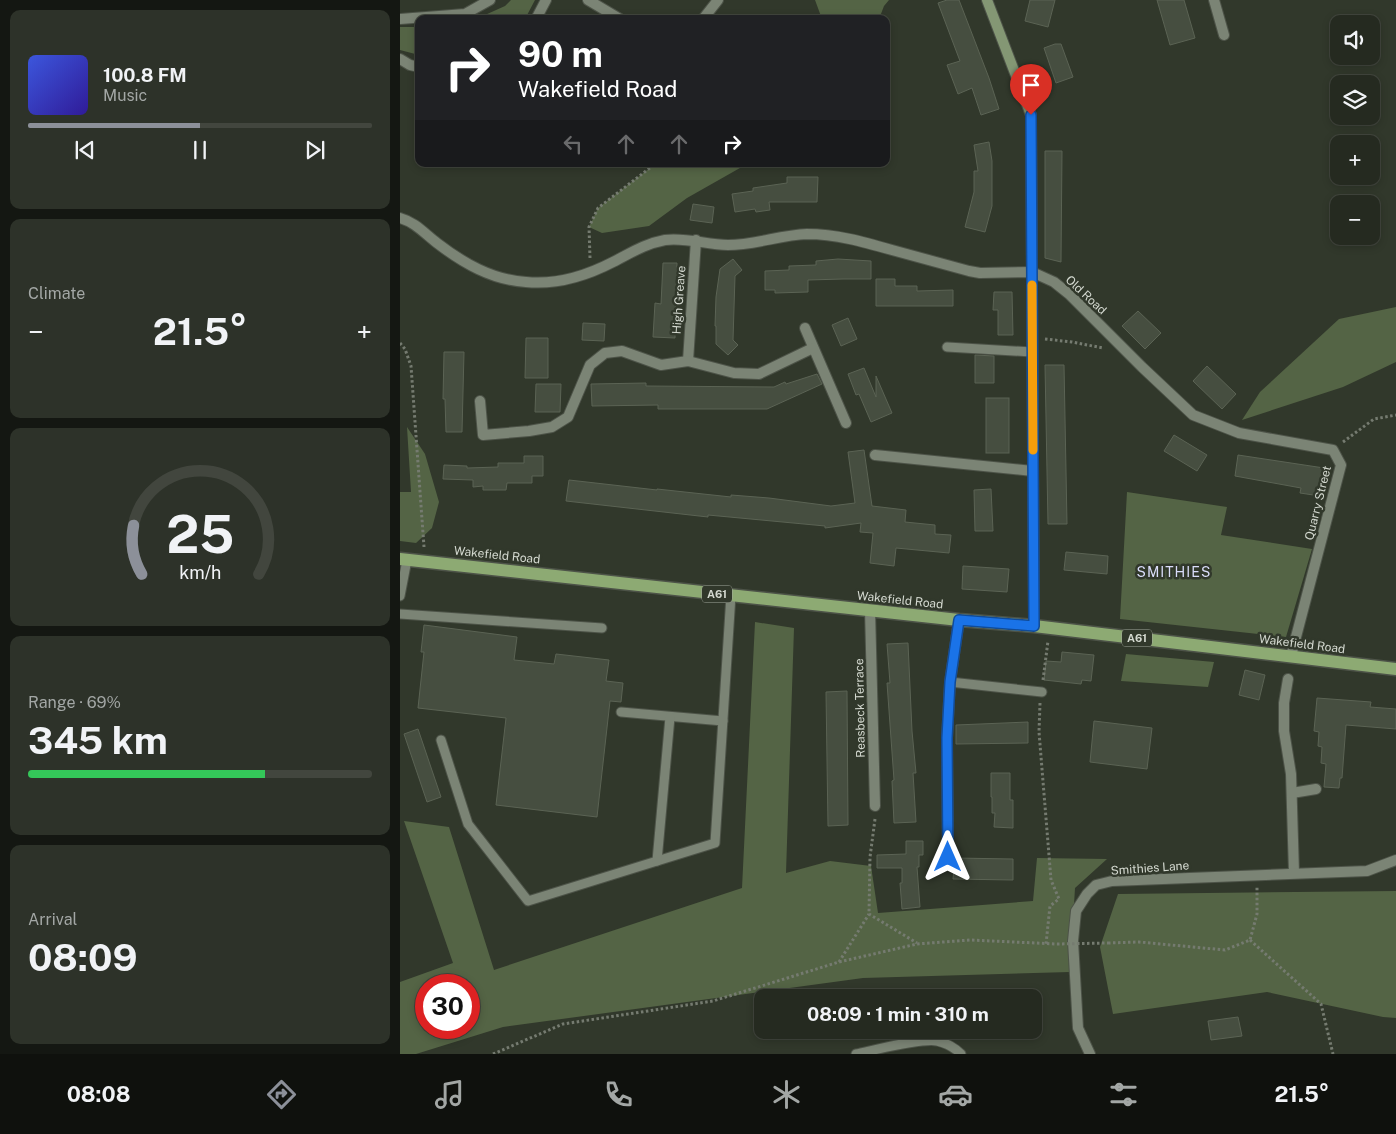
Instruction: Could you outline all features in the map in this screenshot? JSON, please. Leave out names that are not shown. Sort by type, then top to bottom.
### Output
[{"type":"main road","points":[[987,0],[1031,115],[1034,626]]},
{"type":"main road","name":"Wakefield Road","points":[[404,559],[959,620],[1034,626],[1396,669]]},
{"type":"street","points":[[452,15],[465,14],[490,0]]},
{"type":"street","points":[[538,15],[546,0]]},
{"type":"street","points":[[588,0],[613,15]]},
{"type":"street","points":[[706,15],[718,0]]},
{"type":"street","points":[[1214,0],[1224,35]]},
{"type":"street","points":[[400,19],[415,18]]},
{"type":"street","points":[[400,59],[415,66]]},
{"type":"street","name":"Old Road","points":[[400,218],[417,226],[457,258],[488,274],[526,282],[565,280],[590,274],[643,246],[666,240],[696,240],[727,245],[789,235],[825,235],[860,241],[980,273],[1032,272],[1054,282],[1069,294],[1193,415],[1239,433]]},
{"type":"street","name":"High Greave","points":[[688,361],[696,240]]},
{"type":"street","points":[[804,328],[846,423]]},
{"type":"street","points":[[480,401],[482,435],[536,430],[552,426],[568,417],[590,365],[604,353],[622,351],[661,365],[688,361],[734,373],[759,374],[813,348]]},
{"type":"street","name":"Quarry Street","points":[[1239,433],[1333,450],[1342,464],[1291,656]]},
{"type":"street","points":[[875,455],[1033,471]]},
{"type":"street","name":"Reasbeck Terrace","points":[[870,610],[875,806]]},
{"type":"street","points":[[948,857],[947,738],[950,682],[959,620]]},
{"type":"street","points":[[1288,678],[1284,703],[1284,731],[1291,774],[1294,873]]},
{"type":"street","points":[[1292,793],[1316,789]]},
{"type":"street","name":"Smithies Lane","points":[[1090,1054],[1078,1028],[1073,941],[1076,911],[1096,885],[1112,881],[1367,870],[1396,860]]},
{"type":"lane","points":[[947,347],[1032,352]]},
{"type":"lane","points":[[400,596],[404,559]]},
{"type":"lane","points":[[441,740],[468,824],[528,901],[715,843],[731,595]]},
{"type":"lane","points":[[400,614],[602,628]]},
{"type":"lane","points":[[950,682],[1042,692]]},
{"type":"lane","points":[[621,712],[723,721]]},
{"type":"lane","points":[[657,861],[670,717]]},
{"type":"lane","points":[[856,1054],[924,1041],[936,1041],[946,1044],[961,1054]]},
{"type":"path","points":[[590,274],[589,226],[598,208],[651,167]]},
{"type":"path","points":[[1032,337],[1104,348]]},
{"type":"path","points":[[400,343],[405,349],[411,366],[425,561]]},
{"type":"path","points":[[1333,450],[1374,419],[1396,414]]},
{"type":"path","points":[[1046,944],[1050,906],[1059,900],[1051,880],[1039,732],[1050,628]]},
{"type":"path","points":[[839,962],[869,914],[870,857],[875,824],[875,806]]},
{"type":"path","points":[[1250,940],[1257,914],[1257,874]]},
{"type":"path","points":[[869,914],[918,944]]},
{"type":"path","points":[[493,1054],[563,1024],[713,1001],[839,962],[918,944],[970,940],[1046,944],[1139,942],[1225,950],[1250,940]]},
{"type":"path","points":[[1250,940],[1321,1004],[1333,1054]]},
{"type":"green space","points":[[511,0],[535,0],[527,15],[485,15],[505,6]]},
{"type":"green space","points":[[815,0],[889,0],[881,15],[821,15]]},
{"type":"green space","points":[[400,27],[415,27],[415,54],[400,50]]},
{"type":"green space","points":[[651,167],[742,167],[687,198],[649,226],[602,233],[589,227],[598,208]]},
{"type":"green space","points":[[1396,307],[1396,362],[1343,387],[1242,420],[1260,392],[1339,319]]},
{"type":"green space","points":[[407,427],[425,454],[439,502],[432,528],[416,543],[400,541],[400,492],[411,492]]},
{"type":"green space","points":[[1127,492],[1227,507],[1221,535],[1312,549],[1286,637],[1120,619]]},
{"type":"green space","points":[[755,622],[794,628],[786,873],[830,861],[871,866],[878,913],[1033,901],[1037,858],[1107,859],[1075,888],[1070,972],[863,978],[782,989],[754,989],[754,993],[503,1027],[480,1034],[480,974],[422,974],[453,963],[404,821],[449,827],[494,970],[742,888]]},
{"type":"green space","points":[[1126,654],[1214,662],[1208,687],[1121,681]]},
{"type":"green space","points":[[1396,891],[1396,1018],[1383,1017],[1267,992],[1113,1014],[1100,947],[1118,894]]},
{"type":"green space","points":[[415,977],[415,1039],[464,1039],[416,1054],[400,1054],[400,982]]},
{"type":"building","points":[[947,0],[959,0],[999,109],[981,115],[972,88],[958,94],[947,65],[960,61],[938,3]]},
{"type":"building","points":[[1030,0],[1055,0],[1048,27],[1025,21]]},
{"type":"building","points":[[1157,0],[1184,0],[1195,38],[1170,45]]},
{"type":"building","points":[[1061,44],[1073,77],[1056,83],[1044,48]]},
{"type":"building","points":[[989,142],[992,161],[992,206],[985,232],[965,227],[974,192],[974,171],[978,171],[974,145]]},
{"type":"building","points":[[1045,151],[1062,151],[1061,262],[1045,258]]},
{"type":"building","points":[[787,177],[818,177],[817,202],[769,202],[770,210],[756,212],[755,209],[735,212],[732,194],[753,191],[753,188],[787,183]]},
{"type":"building","points":[[693,204],[714,207],[712,223],[690,220]]},
{"type":"building","points":[[733,259],[742,270],[735,276],[733,340],[738,345],[728,355],[716,344],[716,297],[720,269]]},
{"type":"building","points":[[838,259],[871,261],[871,279],[808,280],[808,292],[775,293],[775,290],[765,290],[765,271],[789,270],[789,266],[816,265],[816,261]]},
{"type":"building","points":[[663,263],[677,263],[675,338],[653,337],[655,303],[661,304]]},
{"type":"building","points":[[876,279],[895,279],[895,286],[917,286],[917,291],[953,290],[953,306],[876,306]]},
{"type":"building","points":[[994,292],[1012,292],[1013,335],[998,335],[998,310],[993,310]]},
{"type":"building","points":[[1138,311],[1161,333],[1145,349],[1122,326]]},
{"type":"building","points":[[848,318],[857,339],[841,346],[832,325]]},
{"type":"building","points":[[583,323],[605,324],[604,341],[582,340]]},
{"type":"building","points":[[526,338],[548,338],[548,378],[525,378]]},
{"type":"building","points":[[444,352],[464,352],[462,432],[446,432],[445,399],[443,399]]},
{"type":"building","points":[[975,355],[994,356],[994,383],[975,383]]},
{"type":"building","points":[[1045,365],[1064,365],[1067,524],[1048,524]]},
{"type":"building","points":[[1207,366],[1236,394],[1222,409],[1193,381]]},
{"type":"building","points":[[864,368],[876,397],[876,376],[892,413],[871,422],[859,394],[856,395],[848,374]]},
{"type":"building","points":[[817,374],[822,384],[767,409],[658,409],[658,405],[592,406],[591,384],[646,383],[646,386],[774,387],[785,382],[786,384]]},
{"type":"building","points":[[536,384],[561,384],[560,412],[535,412]]},
{"type":"building","points":[[986,398],[1009,398],[1009,453],[986,453]]},
{"type":"building","points":[[1174,435],[1207,455],[1197,471],[1164,451]]},
{"type":"building","points":[[864,450],[872,506],[906,510],[905,522],[935,525],[935,534],[951,535],[949,553],[896,548],[894,566],[870,563],[873,533],[860,532],[861,523],[825,528],[825,526],[708,515],[708,517],[566,501],[569,480],[731,497],[731,495],[769,498],[831,506],[855,503],[848,452]]},
{"type":"building","points":[[1238,455],[1324,468],[1320,496],[1300,493],[1301,488],[1235,476]]},
{"type":"building","points":[[524,456],[543,456],[543,476],[532,476],[532,483],[507,483],[506,490],[483,490],[483,486],[473,487],[473,480],[443,479],[444,465],[467,466],[467,468],[498,467],[498,463],[524,463]]},
{"type":"building","points":[[991,489],[993,531],[975,531],[974,490]]},
{"type":"building","points":[[1066,552],[1108,556],[1107,574],[1064,570]]},
{"type":"building","points":[[963,566],[1009,569],[1007,592],[962,589]]},
{"type":"building","points":[[424,625],[517,637],[514,660],[554,664],[556,654],[609,660],[606,681],[623,683],[621,702],[610,701],[597,817],[496,805],[506,718],[418,708],[424,652],[421,652]]},
{"type":"building","points":[[908,643],[916,773],[913,773],[916,822],[894,823],[892,781],[894,780],[887,683],[890,683],[887,644]]},
{"type":"building","points":[[1062,652],[1094,655],[1091,681],[1082,680],[1081,684],[1044,680],[1046,661],[1061,662]]},
{"type":"building","points":[[1245,670],[1265,675],[1259,700],[1239,695]]},
{"type":"building","points":[[847,691],[848,825],[828,826],[826,692]]},
{"type":"building","points":[[1317,698],[1371,702],[1370,707],[1396,709],[1396,729],[1346,725],[1342,778],[1340,778],[1339,788],[1324,787],[1326,764],[1321,763],[1322,747],[1318,746],[1319,732],[1314,731]]},
{"type":"building","points":[[1094,721],[1152,728],[1147,769],[1090,762]]},
{"type":"building","points":[[1028,722],[1028,743],[956,744],[956,725]]},
{"type":"building","points":[[418,729],[441,797],[427,802],[404,734]]},
{"type":"building","points":[[991,773],[1010,773],[1010,800],[1013,800],[1013,828],[994,827],[995,813],[992,813]]},
{"type":"building","points":[[906,841],[923,841],[923,855],[919,855],[919,867],[917,867],[920,907],[902,909],[900,883],[902,883],[902,868],[877,868],[877,855],[906,854]]},
{"type":"building","points":[[955,858],[1013,859],[1013,880],[953,879]]},
{"type":"building","points":[[1238,1017],[1242,1036],[1211,1040],[1208,1021]]},
{"type":"slow traffic","points":[[1032,285],[1033,450]]},
{"type":"district","name":"SMITHIES","points":[[1174,572]]},
{"type":"route","points":[[948,857],[947,738],[950,682],[959,620],[1034,626],[1031,115]]}]
